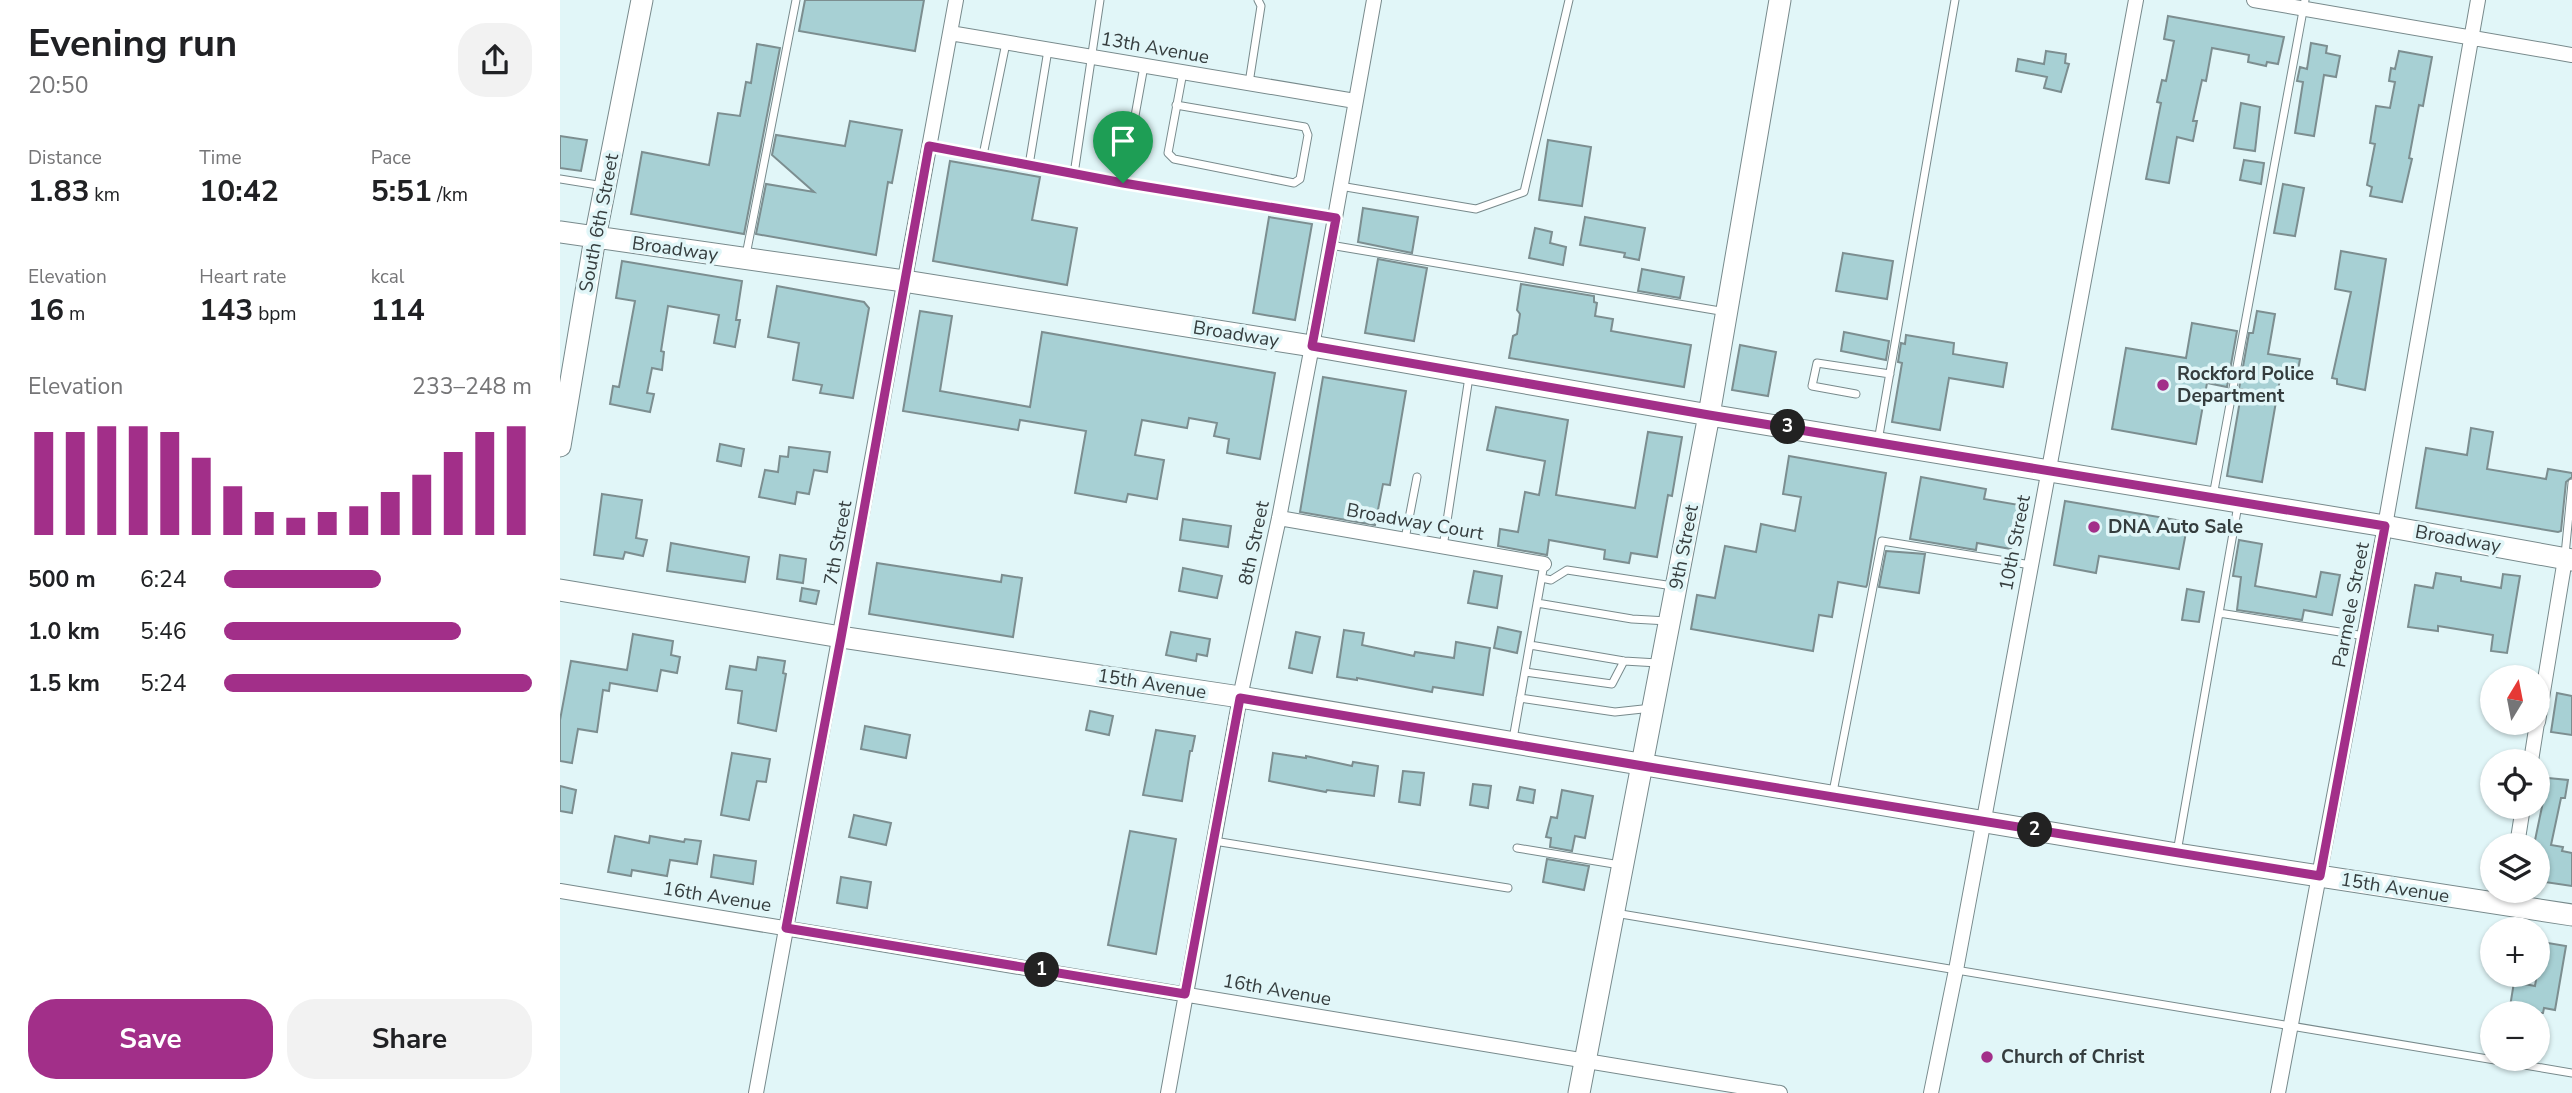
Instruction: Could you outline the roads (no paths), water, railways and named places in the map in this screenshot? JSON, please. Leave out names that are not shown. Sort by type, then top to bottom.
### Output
[{"type":"street","name":"South 6th Street","points":[[560,446],[595,238],[642,0]]},
{"type":"street","name":"7th Street","points":[[756,1093],[956,0]]},
{"type":"street","name":"8th Street","points":[[1168,1093],[1240,698],[1279,518],[1312,346],[1374,0]]},
{"type":"street","name":"9th Street","points":[[1579,1093],[1709,415],[1780,0]]},
{"type":"street","name":"10th Street","points":[[1931,1093],[2136,0]]},
{"type":"street","points":[[2254,0],[2304,5],[2572,55]]},
{"type":"street","name":"Parmele Street","points":[[2278,1093],[2365,636],[2478,0]]},
{"type":"street","name":"13th Avenue","points":[[950,33],[1355,101]]},
{"type":"street","name":"Broadway","points":[[560,232],[904,281],[1312,346],[1709,415],[2239,501],[2568,559]]},
{"type":"street","name":"Broadway Court","points":[[1279,518],[1443,547],[1543,571]]},
{"type":"street","points":[[2548,665],[2568,559]]},
{"type":"street","name":"15th Avenue","points":[[560,590],[841,638],[1240,698],[2176,854],[2320,876],[2480,895]]},
{"type":"street","name":"16th Avenue","points":[[560,891],[1780,1093]]},
{"type":"street","name":"15th Avenue","points":[[2527,903],[2572,915]]},
{"type":"lane","points":[[745,260],[796,0]]},
{"type":"lane","points":[[1074,174],[1100,0]]},
{"type":"lane","points":[[1249,83],[1261,6],[1258,0]]},
{"type":"lane","points":[[1340,186],[1476,209],[1524,192],[1569,0]]},
{"type":"lane","points":[[1878,442],[1955,0]]},
{"type":"lane","points":[[2213,497],[2304,5]]},
{"type":"lane","points":[[983,155],[1006,42]]},
{"type":"lane","points":[[1029,165],[1048,49]]},
{"type":"lane","points":[[1123,183],[1144,66]]},
{"type":"lane","points":[[1176,105],[1305,127],[1308,135],[1300,180],[1294,183],[1174,159],[1168,153],[1176,105],[1182,72]]},
{"type":"lane","points":[[929,146],[1123,183],[1336,218]]},
{"type":"lane","points":[[560,179],[606,187]]},
{"type":"lane","points":[[1330,245],[1726,313]]},
{"type":"lane","points":[[1856,394],[1812,386],[1817,363],[1890,374]]},
{"type":"lane","points":[[1443,547],[1469,373]]},
{"type":"lane","points":[[1405,540],[1417,477]]},
{"type":"lane","points":[[2568,559],[2572,483]]},
{"type":"lane","points":[[2176,854],[2239,501]]},
{"type":"lane","points":[[1832,796],[1882,541],[2031,565]]},
{"type":"lane","points":[[1543,571],[1551,580],[1567,570],[1677,587]]},
{"type":"lane","points":[[1512,744],[1543,571]]},
{"type":"lane","points":[[1537,603],[1632,620],[1670,621]]},
{"type":"lane","points":[[2219,613],[2365,636]]},
{"type":"lane","points":[[1530,645],[1624,661],[1662,663]]},
{"type":"lane","points":[[1525,672],[1612,684],[1624,661]]},
{"type":"lane","points":[[1520,698],[1615,712],[1654,708]]},
{"type":"lane","points":[[1213,841],[1508,888]]},
{"type":"lane","points":[[1517,848],[1624,865]]},
{"type":"lane","points":[[1614,913],[2572,1073]]},
{"type":"place","name":"Rockford Police Department","points":[[2163,385]]},
{"type":"place","name":"DNA Auto Sale","points":[[2094,527]]},
{"type":"place","name":"Church of Christ","points":[[1987,1057]]}]
